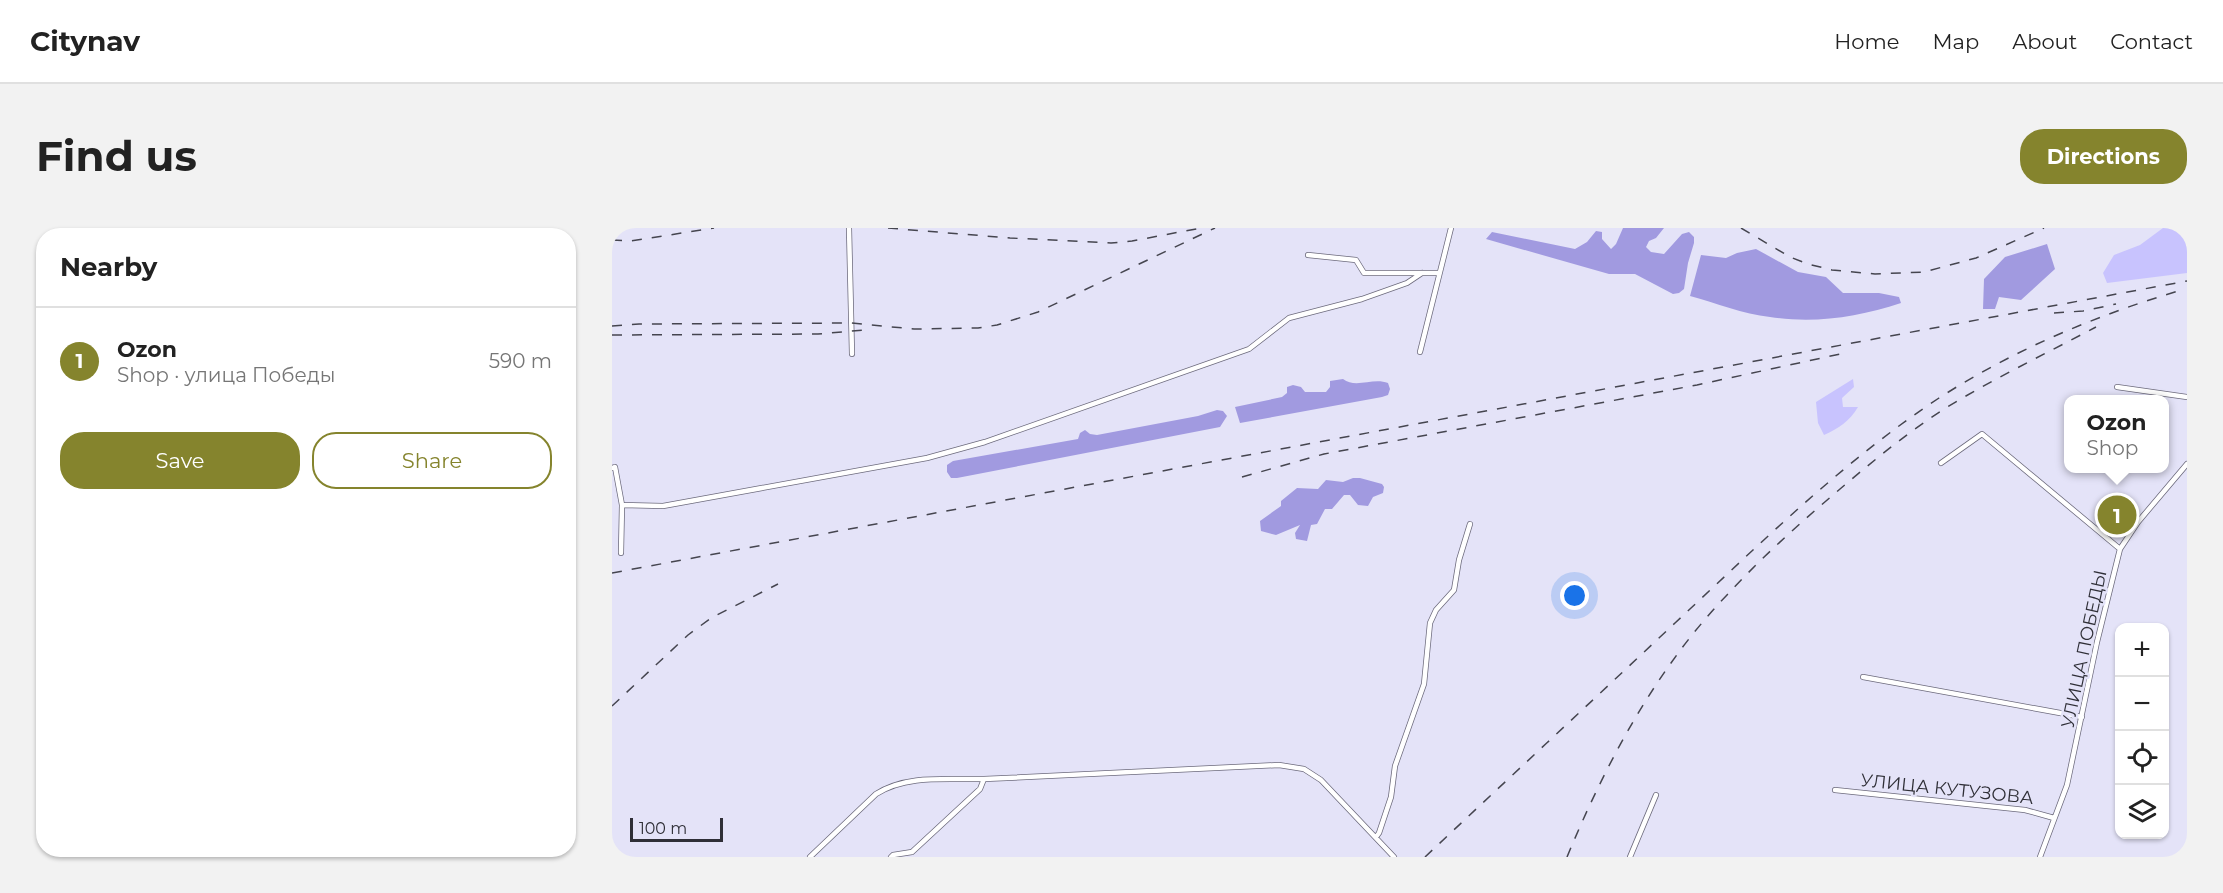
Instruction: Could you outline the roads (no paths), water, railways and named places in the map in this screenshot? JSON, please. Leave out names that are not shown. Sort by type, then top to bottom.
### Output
[{"type":"street","points":[[849,228],[852,354]]},
{"type":"street","points":[[1420,352],[1451,228]]},
{"type":"street","points":[[1308,255],[1356,261],[1364,273],[1439,273]]},
{"type":"street","points":[[622,505],[663,506],[927,458],[976,444],[1249,349],[1290,318],[1362,299],[1407,283],[1422,273]]},
{"type":"street","points":[[2117,387],[2187,396]]},
{"type":"street","points":[[1941,463],[1983,434],[2120,549]]},
{"type":"street","name":"УЛИЦА ПОБЕДЫ","points":[[2040,857],[2067,785],[2097,642],[2120,549],[2138,522],[2187,464]]},
{"type":"street","points":[[612,468],[615,467],[622,505],[621,553]]},
{"type":"street","points":[[1376,837],[1391,797],[1395,766],[1424,684],[1430,623],[1436,610],[1454,590],[1459,560],[1470,524]]},
{"type":"street","points":[[1863,677],[2082,717]]},
{"type":"street","points":[[810,857],[876,794],[886,787],[902,782],[1279,765],[1304,769],[1321,780],[1394,857]]},
{"type":"street","points":[[891,857],[912,852],[980,789],[984,779]]},
{"type":"street","name":"УЛИЦА КУТУЗОВА","points":[[1835,790],[2025,810],[2054,818]]},
{"type":"street","points":[[1630,857],[1656,795]]},
{"type":"railway","points":[[612,240],[631,241],[714,228]]},
{"type":"railway","points":[[888,228],[1111,243],[1201,228]]},
{"type":"railway","points":[[612,326],[851,323],[914,329],[978,328],[997,325],[1038,312],[1215,228]]},
{"type":"railway","points":[[1741,228],[1790,257],[1808,264],[1832,270],[1875,274],[1924,272],[1976,258],[2044,228]]},
{"type":"railway","points":[[612,573],[2187,281]]},
{"type":"railway","points":[[1425,857],[1770,534],[1835,477],[1903,423],[1968,380],[2058,334],[2185,289]]},
{"type":"railway","points":[[2054,313],[2083,311],[2116,304]]},
{"type":"railway","points":[[1567,857],[1616,752],[1655,686],[1701,624],[1754,567],[1840,489],[1930,418],[1981,387],[2096,327]]},
{"type":"railway","points":[[612,335],[818,334],[864,330]]},
{"type":"railway","points":[[1242,477],[1324,454],[1697,385],[1840,354]]},
{"type":"railway","points":[[612,706],[688,635],[711,618],[778,584]]},
{"type":"place","name":"Ozon","points":[[2117,515]]}]
